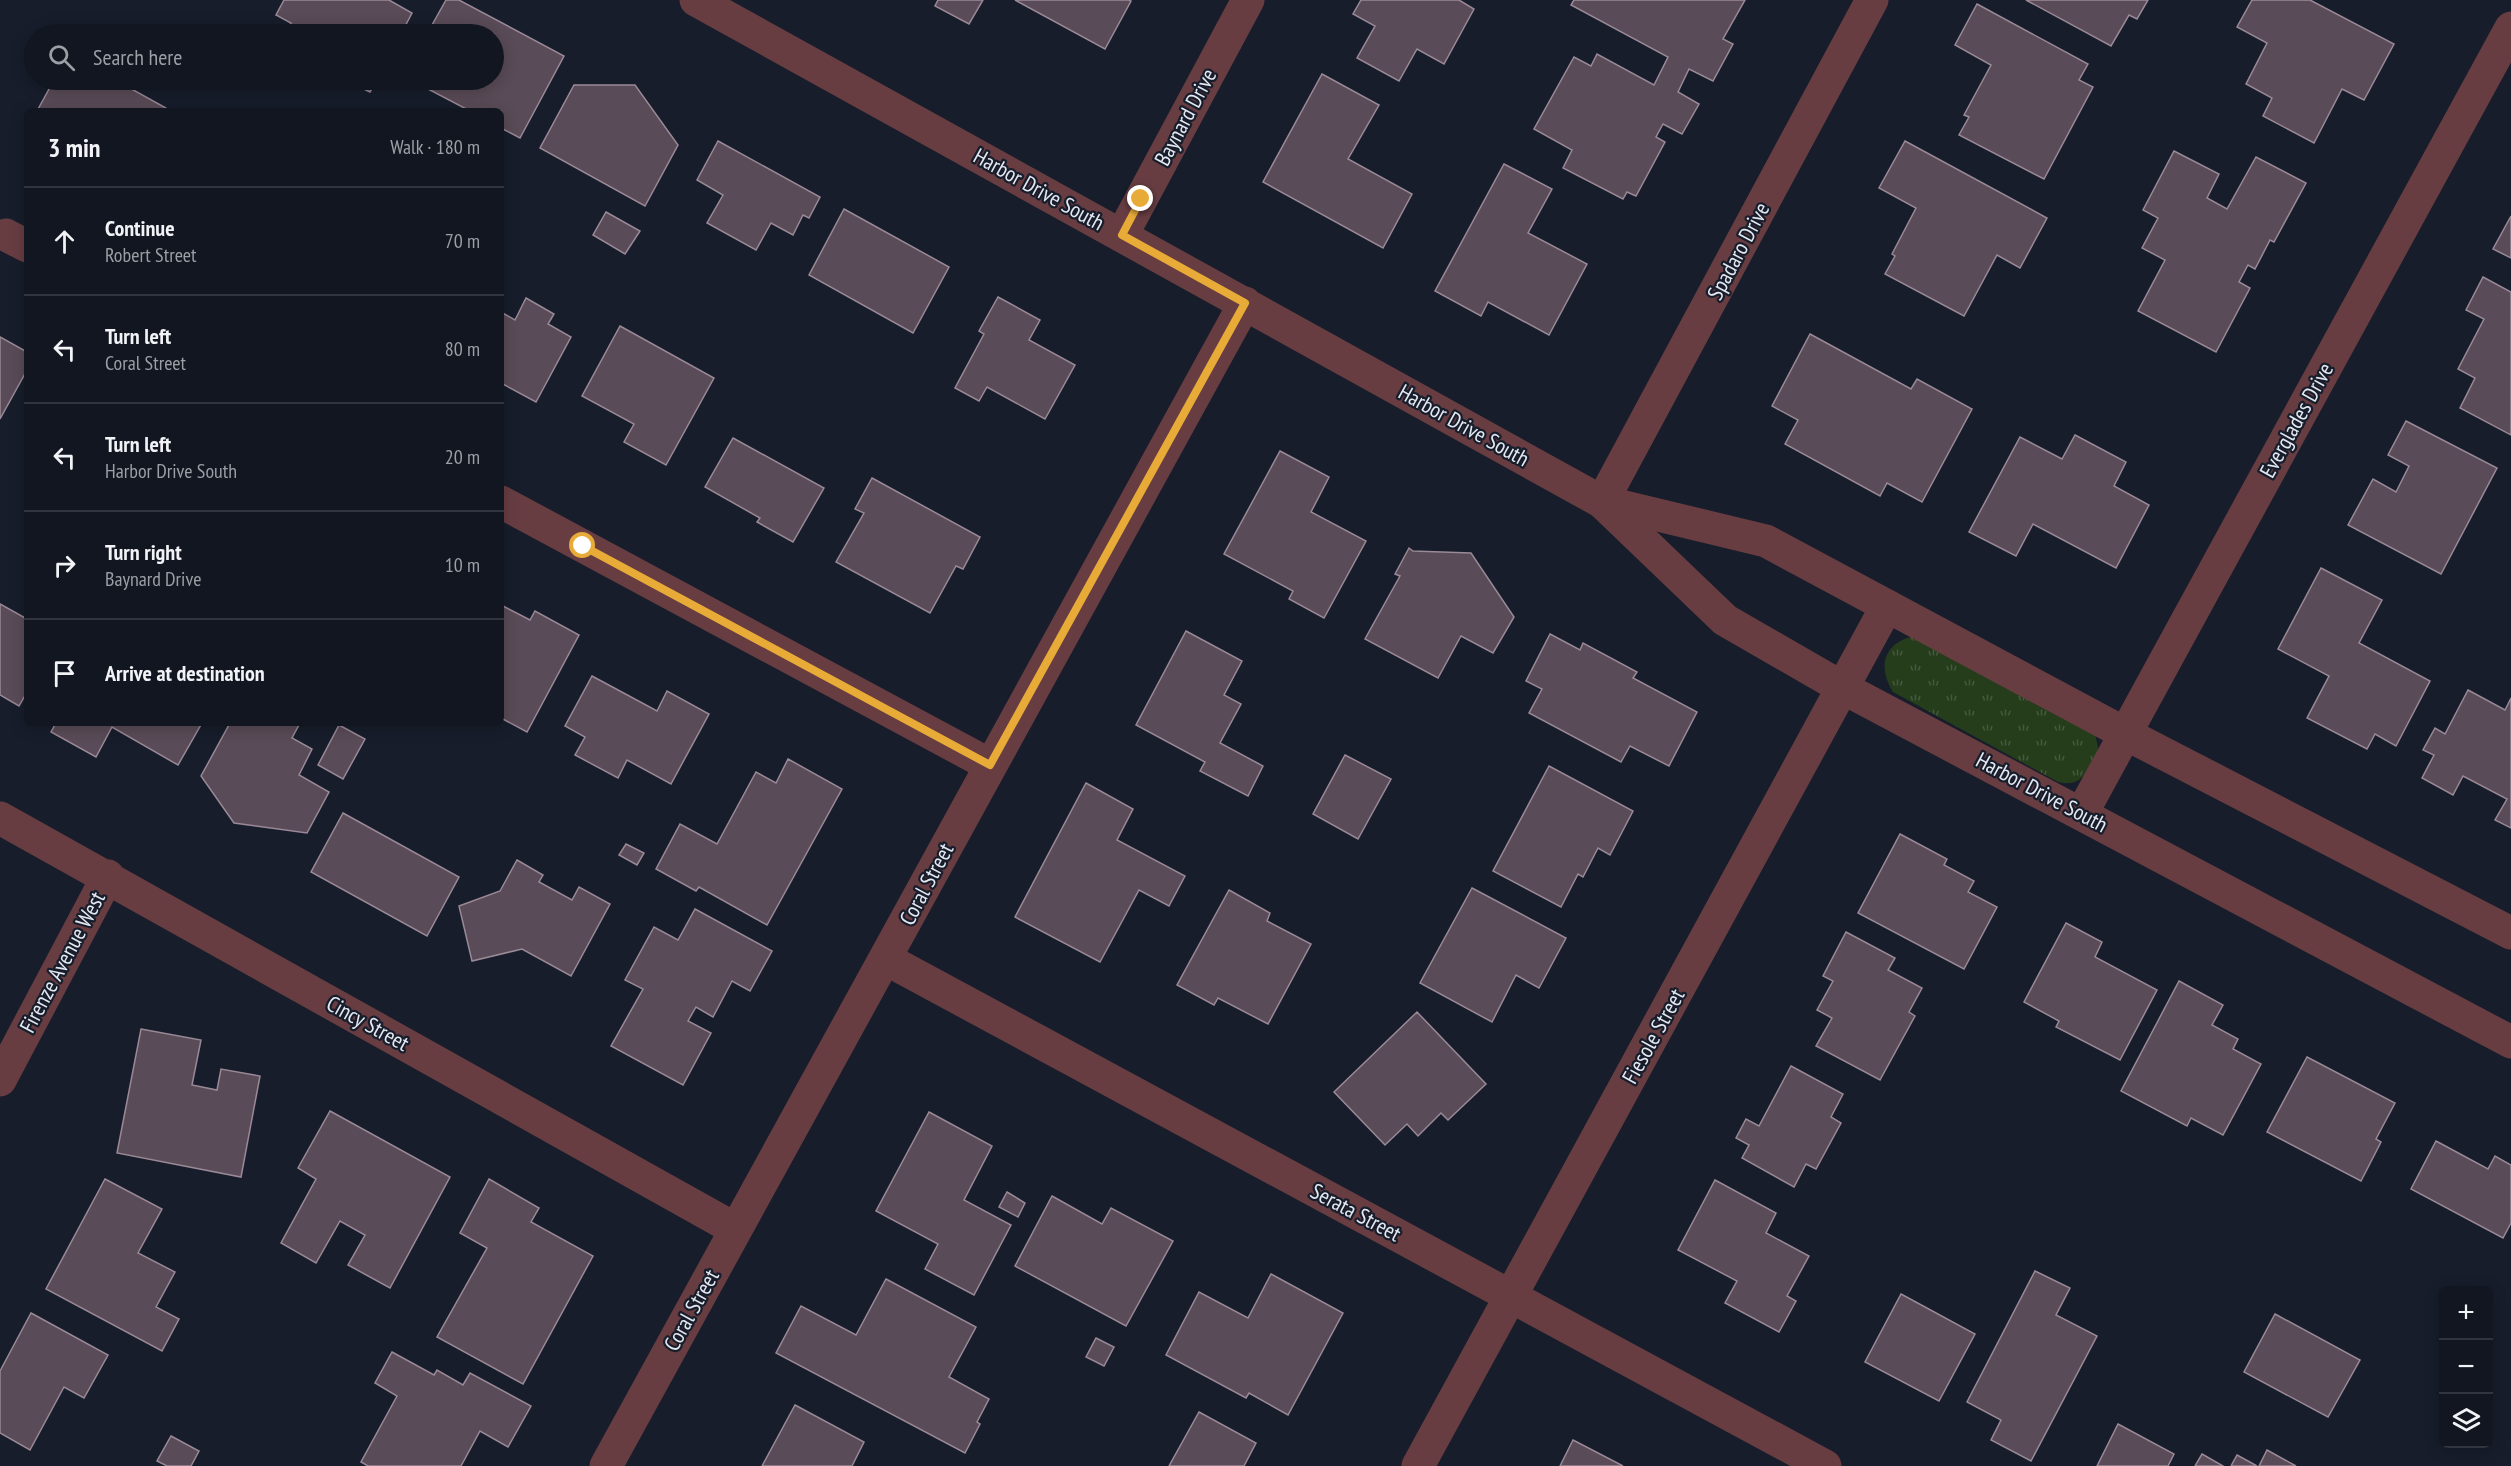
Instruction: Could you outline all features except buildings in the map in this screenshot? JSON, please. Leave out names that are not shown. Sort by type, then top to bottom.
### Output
[{"type":"street","name":"Harbor Drive South","points":[[696,0],[1602,502],[1725,620],[1843,688],[2511,1042]]},
{"type":"street","name":"Baynard Drive","points":[[1122,235],[1248,0]]},
{"type":"street","name":"Spadaro Drive","points":[[1602,502],[1872,0]]},
{"type":"street","name":"Everglades Drive","points":[[2082,813],[2511,28]]},
{"type":"street","name":"Coral Street","points":[[606,1466],[1245,303]]},
{"type":"street","name":"Harbor Drive South","points":[[1602,502],[1766,541],[2126,734],[2511,933]]},
{"type":"street","points":[[504,504],[990,765]]},
{"type":"street","name":"Fiesole Street","points":[[1418,1466],[1887,606]]},
{"type":"street","name":"Cincy Street","points":[[0,818],[108,876],[735,1229]]},
{"type":"street","name":"Firenze Avenue West","points":[[0,1080],[108,876]]},
{"type":"street","name":"Serata Street","points":[[886,959],[1825,1466]]},
{"type":"green space","points":[[1914,636],[2095,734],[2099,752],[2088,771],[2079,780],[2058,782],[1893,692],[1885,673],[1886,657],[1896,644]]},
{"type":"route","points":[[583,546],[990,765],[1245,303],[1122,235],[1141,199]]}]
